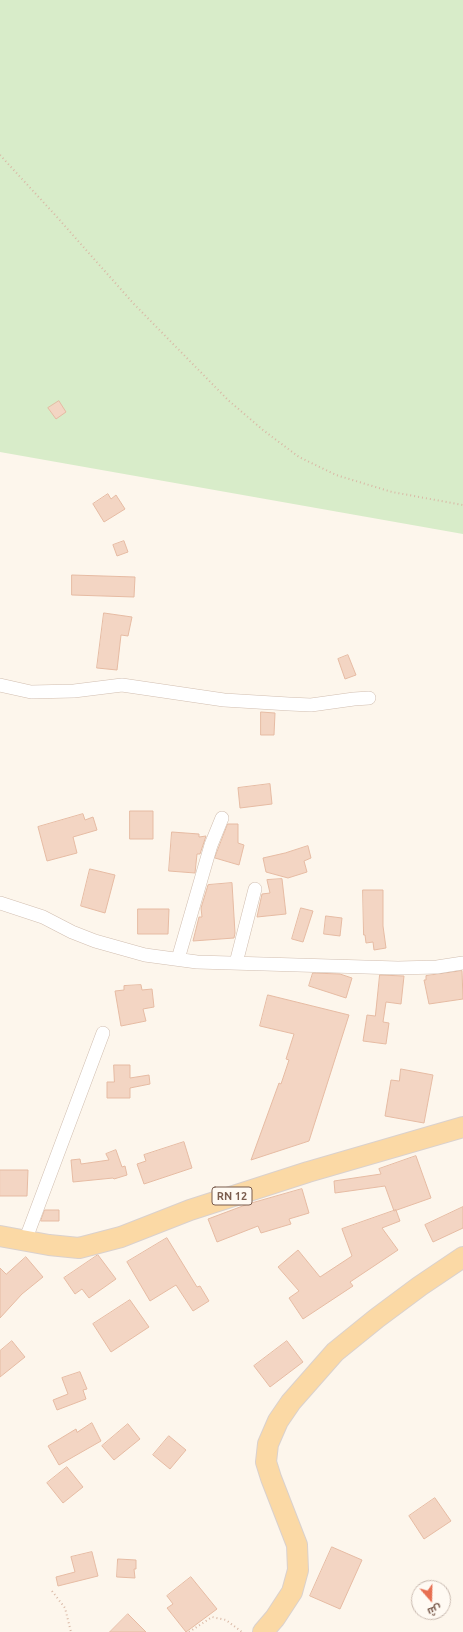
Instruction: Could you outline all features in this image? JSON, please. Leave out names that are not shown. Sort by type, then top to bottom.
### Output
[{"type":"main road","name":"RN 12","points":[[0,1236],[25,1241],[80,1248],[121,1237],[204,1205],[308,1172],[463,1127]]},
{"type":"main road","points":[[263,1632],[275,1618],[292,1592],[298,1570],[297,1545],[266,1462],[268,1444],[278,1421],[291,1402],[335,1352],[420,1286],[463,1256]]},
{"type":"street","points":[[0,685],[31,692],[74,691],[122,685],[224,700],[282,704],[311,705],[369,698]]},
{"type":"street","points":[[178,959],[212,845],[222,818]]},
{"type":"street","points":[[236,963],[255,889]]},
{"type":"street","points":[[0,903],[43,917],[72,932],[108,946],[144,955],[197,962],[398,968],[463,963]]},
{"type":"street","points":[[25,1241],[103,1033]]},
{"type":"path","points":[[0,155],[133,303],[228,400],[263,430],[299,457],[336,475],[392,492],[463,505]]},
{"type":"path","points":[[52,1591],[65,1608],[71,1632]]},
{"type":"path","points":[[190,1632],[212,1617],[226,1620],[242,1632]]},
{"type":"green space","points":[[0,0],[463,0],[463,534],[0,452]]},
{"type":"building","points":[[59,401],[66,412],[56,419],[48,408]]},
{"type":"building","points":[[108,494],[111,499],[116,495],[125,509],[104,522],[93,504]]},
{"type":"building","points":[[124,541],[128,552],[117,556],[113,545]]},
{"type":"building","points":[[72,575],[135,577],[134,597],[72,595]]},
{"type":"building","points":[[104,613],[132,617],[128,636],[121,635],[117,670],[97,668]]},
{"type":"building","points":[[348,655],[356,675],[345,679],[338,659]]},
{"type":"building","points":[[261,712],[275,713],[274,735],[261,735]]},
{"type":"building","points":[[270,784],[272,804],[240,808],[238,788]]},
{"type":"building","points":[[130,811],[153,811],[153,839],[130,839]]},
{"type":"building","points":[[83,814],[85,820],[93,817],[97,830],[73,837],[77,853],[47,861],[38,827]]},
{"type":"building","points":[[228,824],[238,824],[238,843],[244,845],[239,865],[215,858]]},
{"type":"building","points":[[172,832],[199,834],[199,837],[206,836],[200,854],[197,854],[195,873],[169,871]]},
{"type":"building","points":[[308,846],[311,858],[304,861],[307,872],[288,878],[266,872],[263,858]]},
{"type":"building","points":[[90,869],[115,875],[105,913],[81,906]]},
{"type":"building","points":[[282,879],[286,914],[257,917],[262,894],[270,893],[267,880]]},
{"type":"building","points":[[232,883],[234,938],[193,941],[199,917],[202,917],[201,908],[208,885]]},
{"type":"building","points":[[363,890],[383,890],[383,926],[386,948],[374,950],[373,942],[366,943],[364,935]]},
{"type":"building","points":[[301,908],[313,911],[303,942],[292,939]]},
{"type":"building","points":[[138,909],[169,909],[168,934],[138,934]]},
{"type":"building","points":[[326,916],[342,918],[340,936],[324,934]]},
{"type":"building","points":[[462,971],[463,999],[429,1004],[424,980],[426,980],[426,976]]},
{"type":"building","points":[[313,973],[340,974],[352,978],[346,998],[309,986]]},
{"type":"building","points":[[380,975],[404,976],[401,1004],[386,1002],[383,1022],[389,1023],[386,1044],[363,1041],[367,1015],[375,1016]]},
{"type":"building","points":[[141,985],[142,990],[152,989],[154,1007],[143,1009],[146,1021],[121,1026],[115,991],[124,990],[124,986]]},
{"type":"building","points":[[268,995],[349,1015],[309,1141],[251,1160],[279,1083],[281,1084],[289,1060],[286,1059],[294,1034],[260,1026]]},
{"type":"building","points":[[114,1065],[130,1065],[130,1078],[149,1075],[150,1084],[130,1088],[130,1098],[107,1098],[107,1082],[114,1082]]},
{"type":"building","points":[[401,1069],[433,1075],[424,1123],[385,1116],[391,1080],[399,1081]]},
{"type":"building","points":[[184,1142],[192,1168],[144,1184],[137,1164],[146,1161],[144,1155]]},
{"type":"building","points":[[116,1150],[122,1167],[125,1166],[127,1175],[114,1179],[73,1182],[71,1160],[80,1159],[81,1164],[109,1160],[106,1154]]},
{"type":"building","points":[[416,1156],[431,1198],[394,1211],[385,1186],[335,1193],[334,1181],[381,1174],[379,1169]]},
{"type":"building","points":[[0,1170],[28,1170],[27,1196],[0,1196]]},
{"type":"building","points":[[302,1189],[309,1213],[289,1219],[291,1224],[261,1233],[258,1226],[217,1242],[208,1219],[248,1204]]},
{"type":"building","points":[[463,1207],[463,1228],[433,1242],[425,1225]]},
{"type":"building","points":[[45,1210],[59,1210],[59,1221],[41,1221]]},
{"type":"building","points":[[396,1210],[400,1221],[382,1228],[398,1250],[350,1282],[353,1286],[303,1319],[289,1298],[299,1291],[278,1267],[298,1250],[320,1277],[352,1256],[342,1229]]},
{"type":"building","points":[[167,1238],[197,1287],[200,1286],[209,1301],[193,1311],[176,1285],[150,1301],[127,1262]]},
{"type":"building","points":[[98,1255],[116,1279],[89,1298],[82,1289],[75,1294],[64,1278]]},
{"type":"building","points":[[26,1257],[43,1277],[22,1294],[0,1318],[0,1268],[6,1274]]},
{"type":"building","points":[[130,1300],[149,1327],[111,1352],[93,1324]]},
{"type":"building","points":[[12,1341],[25,1357],[0,1377],[0,1351]]},
{"type":"building","points":[[287,1341],[303,1362],[270,1387],[254,1366]]},
{"type":"building","points":[[80,1372],[87,1389],[83,1390],[86,1399],[57,1410],[53,1400],[68,1394],[62,1378]]},
{"type":"building","points":[[92,1423],[101,1441],[59,1465],[48,1446],[76,1429],[77,1432]]},
{"type":"building","points":[[128,1424],[140,1439],[114,1460],[102,1446]]},
{"type":"building","points":[[169,1436],[186,1450],[170,1469],[153,1455]]},
{"type":"building","points":[[67,1467],[83,1487],[63,1503],[47,1483]]},
{"type":"building","points":[[435,1498],[451,1521],[424,1539],[409,1516]]},
{"type":"building","points":[[332,1547],[362,1560],[340,1609],[310,1596]]},
{"type":"building","points":[[92,1552],[98,1576],[58,1586],[56,1577],[75,1572],[71,1557]]},
{"type":"building","points":[[118,1559],[136,1560],[136,1569],[134,1569],[135,1578],[117,1577]]},
{"type":"building","points":[[191,1577],[217,1609],[186,1632],[167,1608],[173,1604],[167,1596]]},
{"type":"building","points":[[128,1614],[146,1632],[110,1632]]}]
